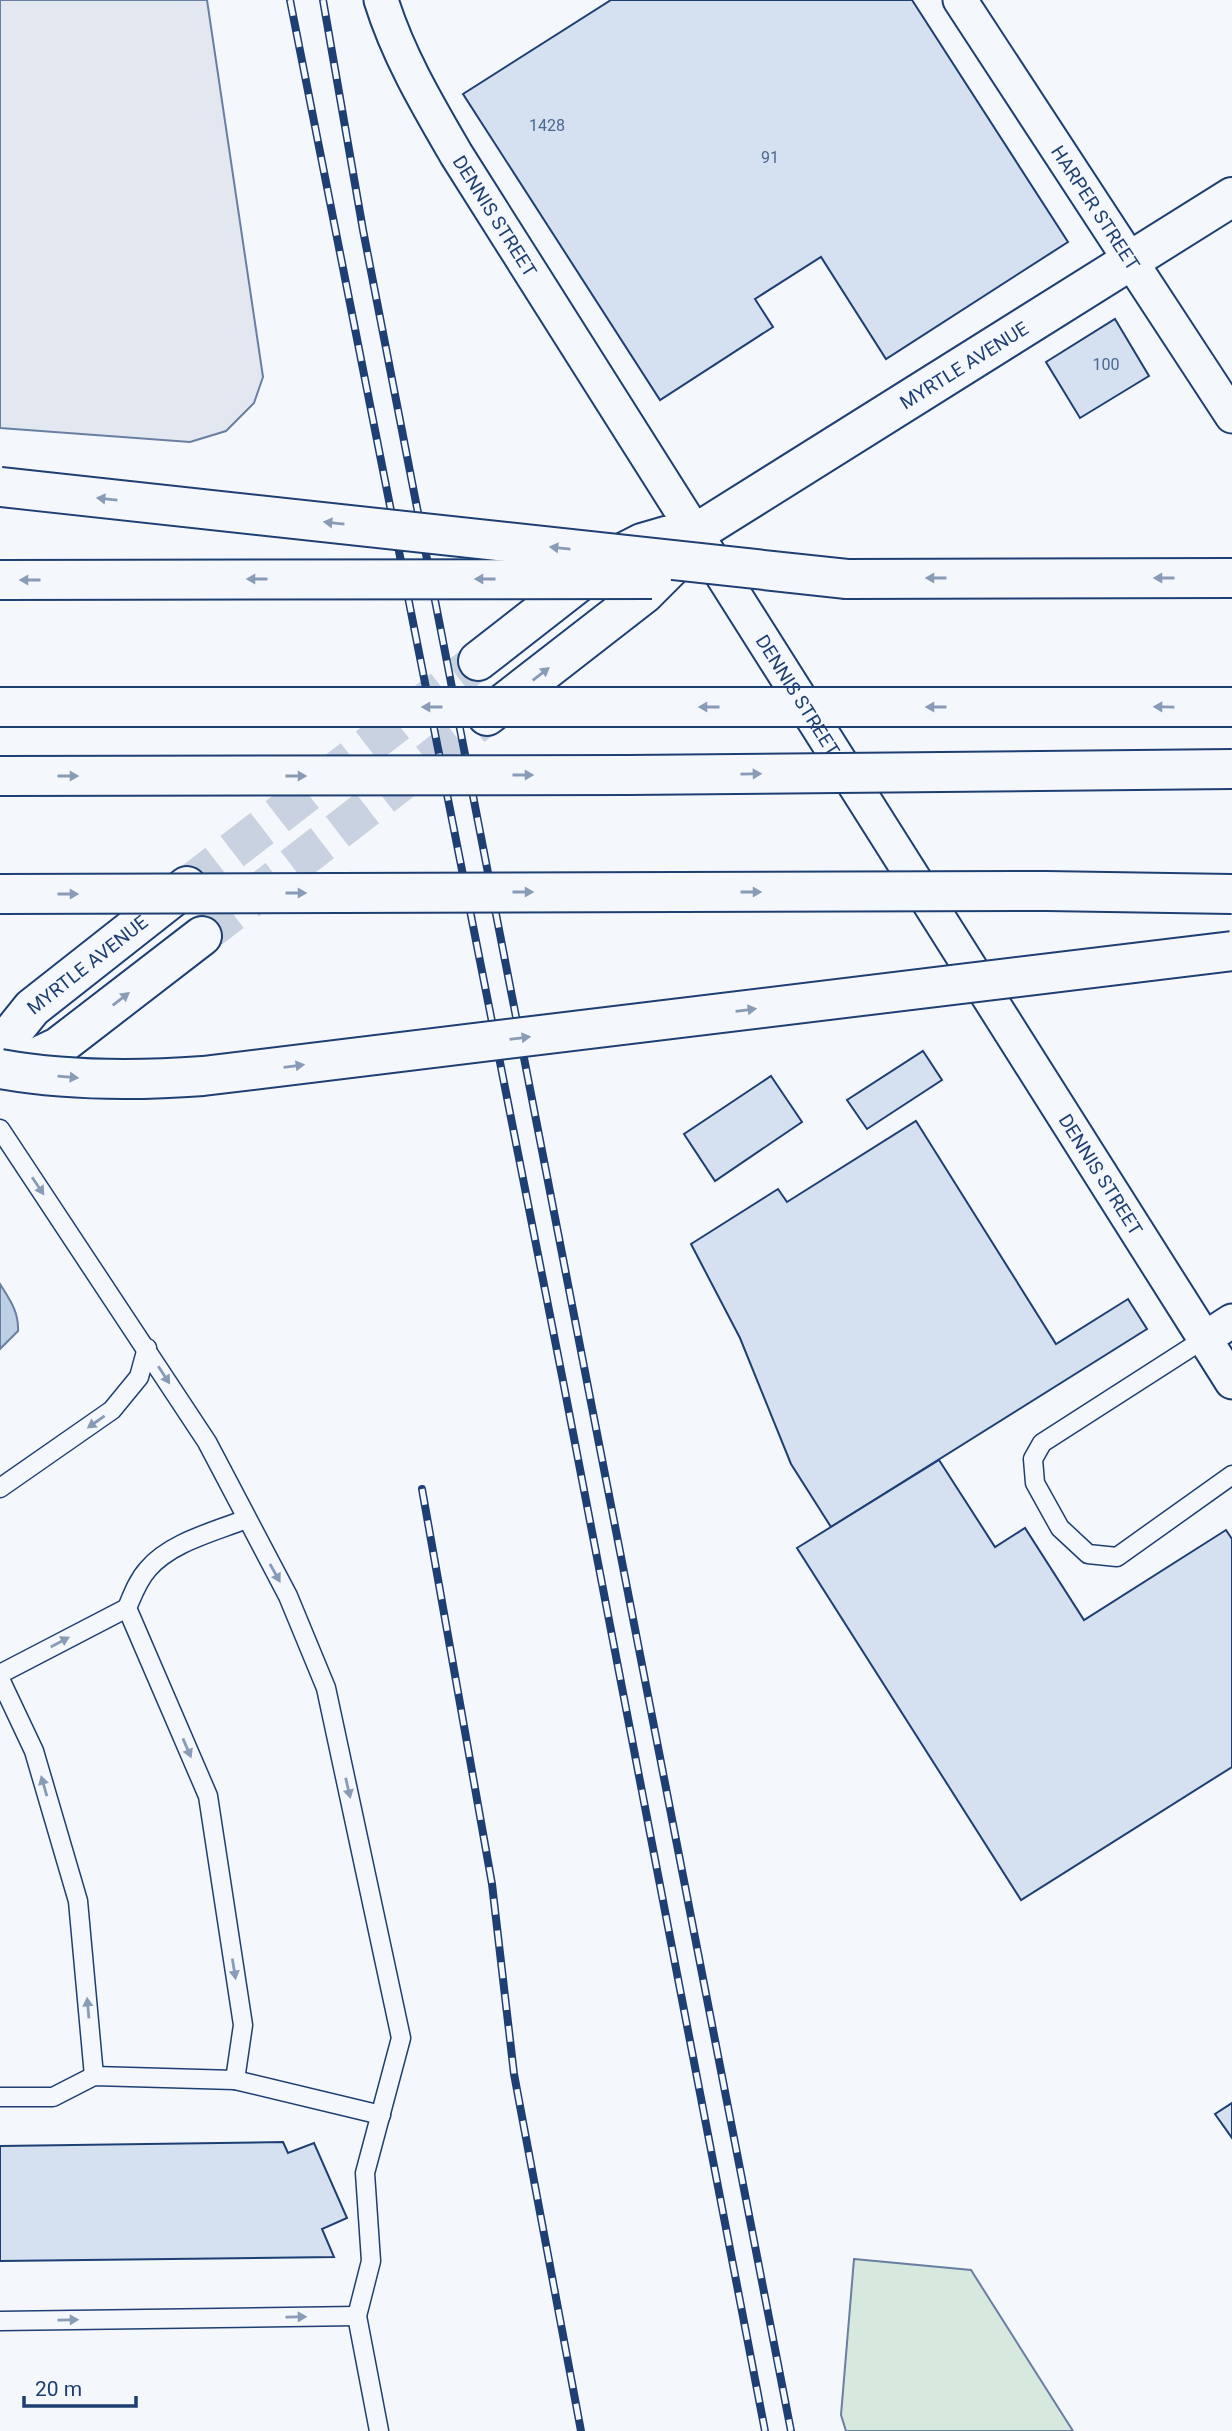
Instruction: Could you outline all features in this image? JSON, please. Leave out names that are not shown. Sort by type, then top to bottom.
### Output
[{"type":"main road","name":"MYRTLE AVENUE","points":[[487,716],[660,580],[696,533],[1232,197]]},
{"type":"main road","points":[[0,487],[847,579]]},
{"type":"main road","name":"MYRTLE AVENUE","points":[[478,661],[605,562],[642,543],[666,536],[696,533]]},
{"type":"main road","points":[[0,580],[1232,578]]},
{"type":"main road","points":[[0,707],[1232,707]]},
{"type":"main road","points":[[0,776],[600,775],[1232,769]]},
{"type":"main road","name":"MYRTLE AVENUE","points":[[0,1058],[11,1034],[32,1008],[187,886]]},
{"type":"main road","points":[[0,894],[1018,891],[1232,894]]},
{"type":"main road","points":[[0,1069],[37,1057],[58,1046],[201,936]]},
{"type":"main road","points":[[0,1069],[98,1079],[138,1080],[203,1076],[1232,951]]},
{"type":"street","name":"DENNIS STREET","points":[[381,0],[390,29],[418,89],[456,154],[1232,1382]]},
{"type":"street","name":"HARPER STREET","points":[[960,0],[1232,416]]},
{"type":"street","points":[[1204,1339],[1232,1321]]},
{"type":"lane","points":[[0,1129],[207,1442],[288,1596],[326,1688],[401,2038],[365,2173],[371,2261],[357,2316],[379,2431]]},
{"type":"lane","points":[[1204,1339],[1042,1443],[1033,1460],[1035,1483],[1060,1528],[1069,1537],[1088,1554],[1117,1557],[1232,1475]]},
{"type":"lane","points":[[0,1488],[113,1410],[139,1377],[147,1348]]},
{"type":"lane","points":[[94,2076],[78,1901],[34,1751],[0,1676],[127,1608],[148,1569],[161,1557],[184,1544],[246,1518]]},
{"type":"lane","points":[[127,1608],[208,1796],[243,2025],[235,2080]]},
{"type":"lane","points":[[0,2097],[53,2097],[94,2076],[235,2080],[381,2115]]},
{"type":"lane","points":[[0,2321],[357,2316]]},
{"type":"shaded area","points":[[0,0],[207,0],[263,377],[254,403],[226,431],[190,442],[0,428]]},
{"type":"shaded area","points":[[854,2259],[971,2270],[1073,2431],[846,2431],[841,2415]]},
{"type":"water","points":[[0,1284],[15,1312],[18,1331],[0,1349]]},
{"type":"building","points":[[611,0],[912,0],[1068,242],[886,359],[821,257],[755,299],[773,327],[660,400],[463,94]]},
{"type":"building","points":[[1115,319],[1149,376],[1080,418],[1046,362]]},
{"type":"building","points":[[923,1051],[942,1080],[867,1129],[847,1100]]},
{"type":"building","points":[[771,1076],[802,1122],[715,1181],[684,1134]]},
{"type":"building","points":[[916,1121],[1056,1344],[1128,1299],[1147,1329],[831,1527],[791,1464],[740,1338],[691,1244],[778,1189],[787,1202]]},
{"type":"building","points":[[939,1460],[995,1547],[1025,1528],[1084,1620],[1226,1530],[1232,1539],[1232,1767],[1021,1900],[797,1548]]},
{"type":"building","points":[[1232,2103],[1232,2138],[1215,2114]]},
{"type":"building","points":[[283,2142],[288,2153],[314,2143],[347,2218],[322,2229],[334,2257],[0,2261],[0,2146]]},
{"type":"tunnel","points":[[187,886],[478,661]]},
{"type":"tunnel","points":[[202,936],[487,716]]},
{"type":"railway","points":[[290,0],[564,1386],[765,2431]]},
{"type":"railway","points":[[323,0],[363,230],[791,2431]]},
{"type":"railway","points":[[422,1489],[492,1884],[514,2074],[581,2431]]}]
